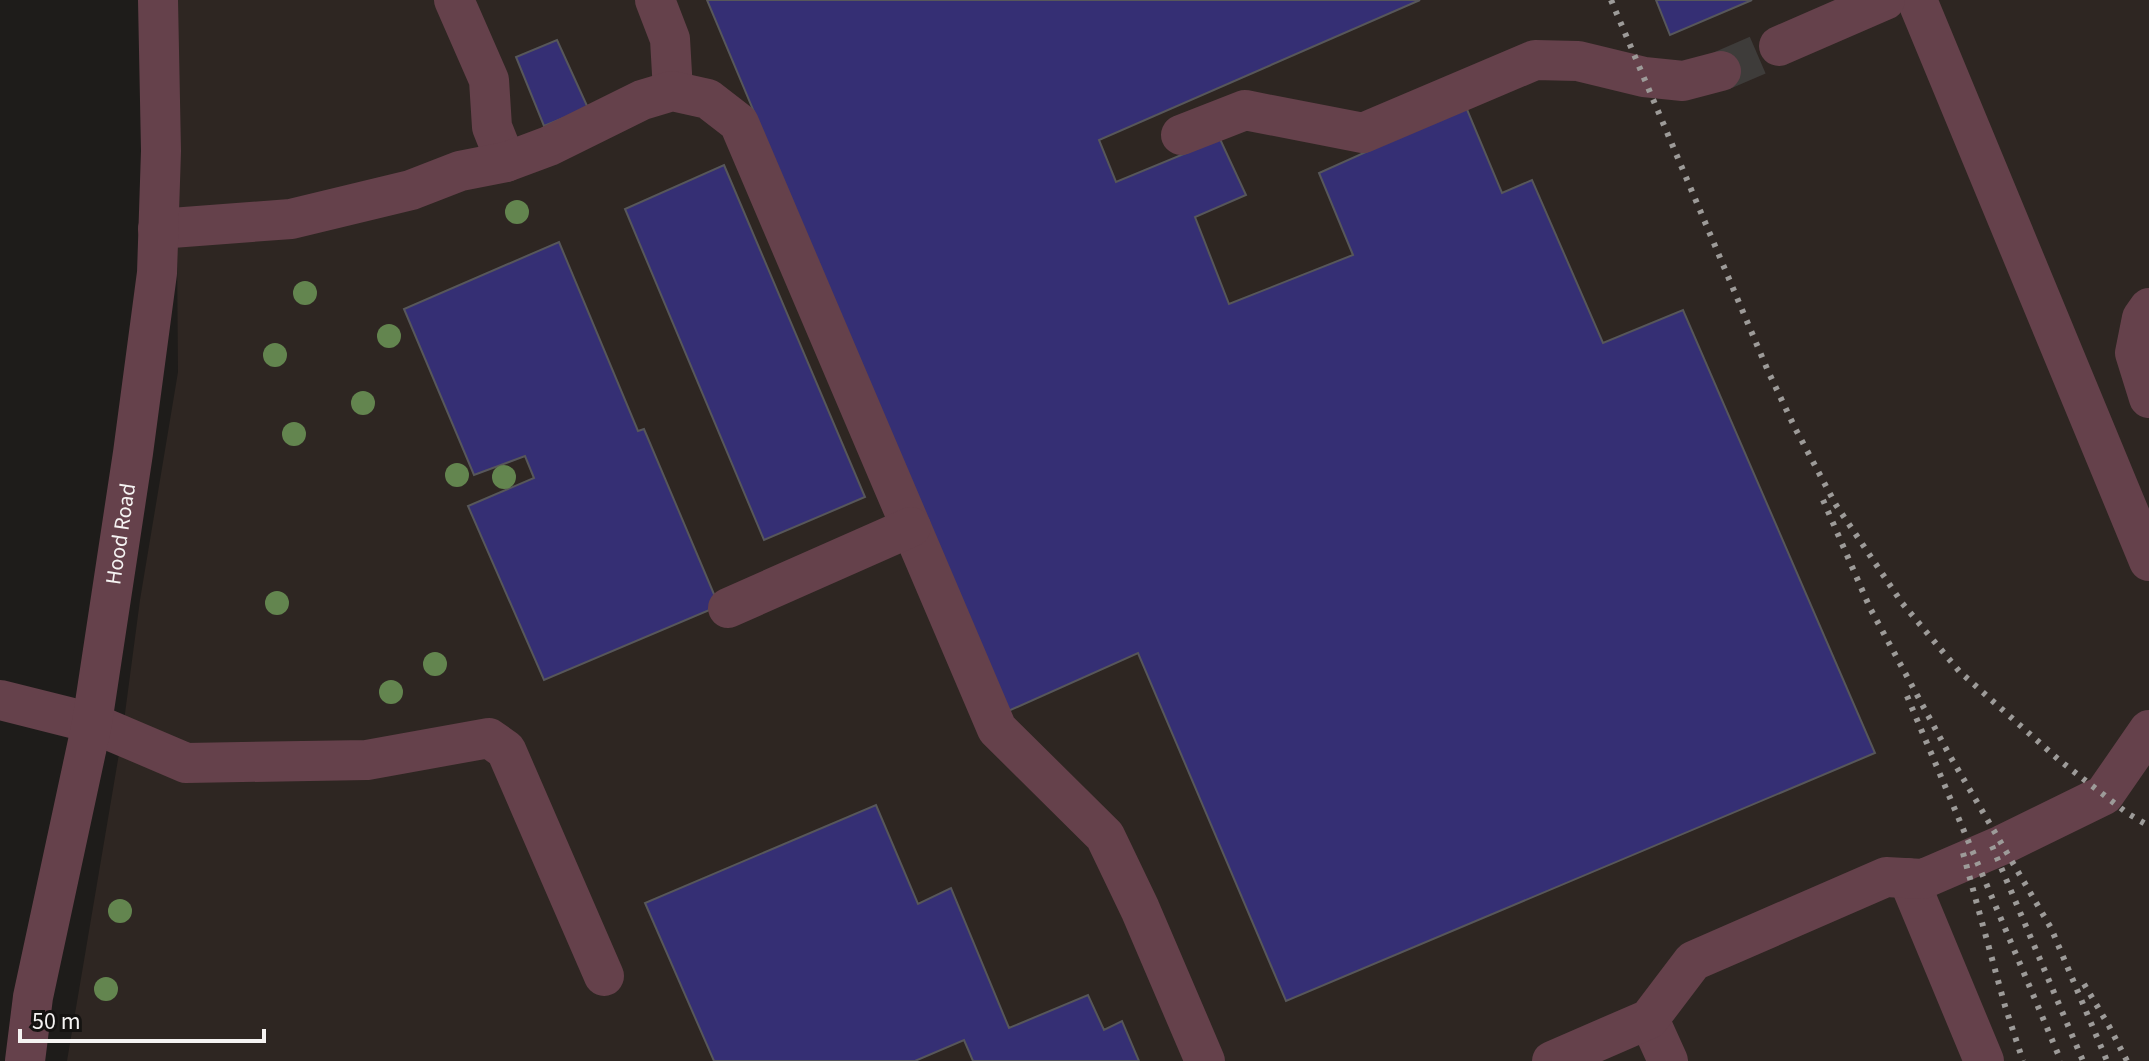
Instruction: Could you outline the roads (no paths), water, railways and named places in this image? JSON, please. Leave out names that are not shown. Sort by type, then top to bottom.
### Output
[{"type":"street","name":"Hood Road","points":[[25,1061],[32,1004],[92,723],[157,273],[161,151],[158,0]]},
{"type":"street","points":[[454,0],[489,80],[492,127],[506,162]]},
{"type":"street","points":[[655,0],[670,39],[673,91]]},
{"type":"street","points":[[1779,46],[1885,0]]},
{"type":"street","points":[[1917,0],[2149,561]]},
{"type":"street","points":[[1181,135],[1245,110],[1363,133],[1535,60],[1578,61],[1644,77],[1683,81],[1721,71]]},
{"type":"street","points":[[158,229],[291,219],[411,190],[460,171],[506,162],[549,146],[642,100],[673,91],[708,99],[739,123],[997,729],[1105,836],[1205,1061]]},
{"type":"street","points":[[2149,308],[2142,318],[2135,353],[2149,398]]},
{"type":"street","points":[[728,608],[911,527]]},
{"type":"street","points":[[0,700],[92,723],[186,763],[367,760],[489,738],[506,750],[604,976]]},
{"type":"street","points":[[1552,1061],[1649,1019],[1693,961],[1886,877],[1923,879],[2002,845],[2104,795],[2149,730]]},
{"type":"street","points":[[1908,878],[1984,1061]]},
{"type":"street","points":[[1649,1019],[1668,1061]]},
{"type":"tunnel","points":[[1721,71],[1779,46]]},
{"type":"railway","points":[[1611,0],[1768,371],[1836,505],[1902,603],[1959,671],[2059,760],[2127,813],[2149,826]]},
{"type":"railway","points":[[1823,500],[1870,608],[1950,756],[2051,928],[2107,1061]]},
{"type":"railway","points":[[1907,696],[2061,1061]]},
{"type":"railway","points":[[1992,846],[2083,1061]]},
{"type":"railway","points":[[1963,853],[2023,1061]]},
{"type":"railway","points":[[2084,984],[2127,1061]]}]
